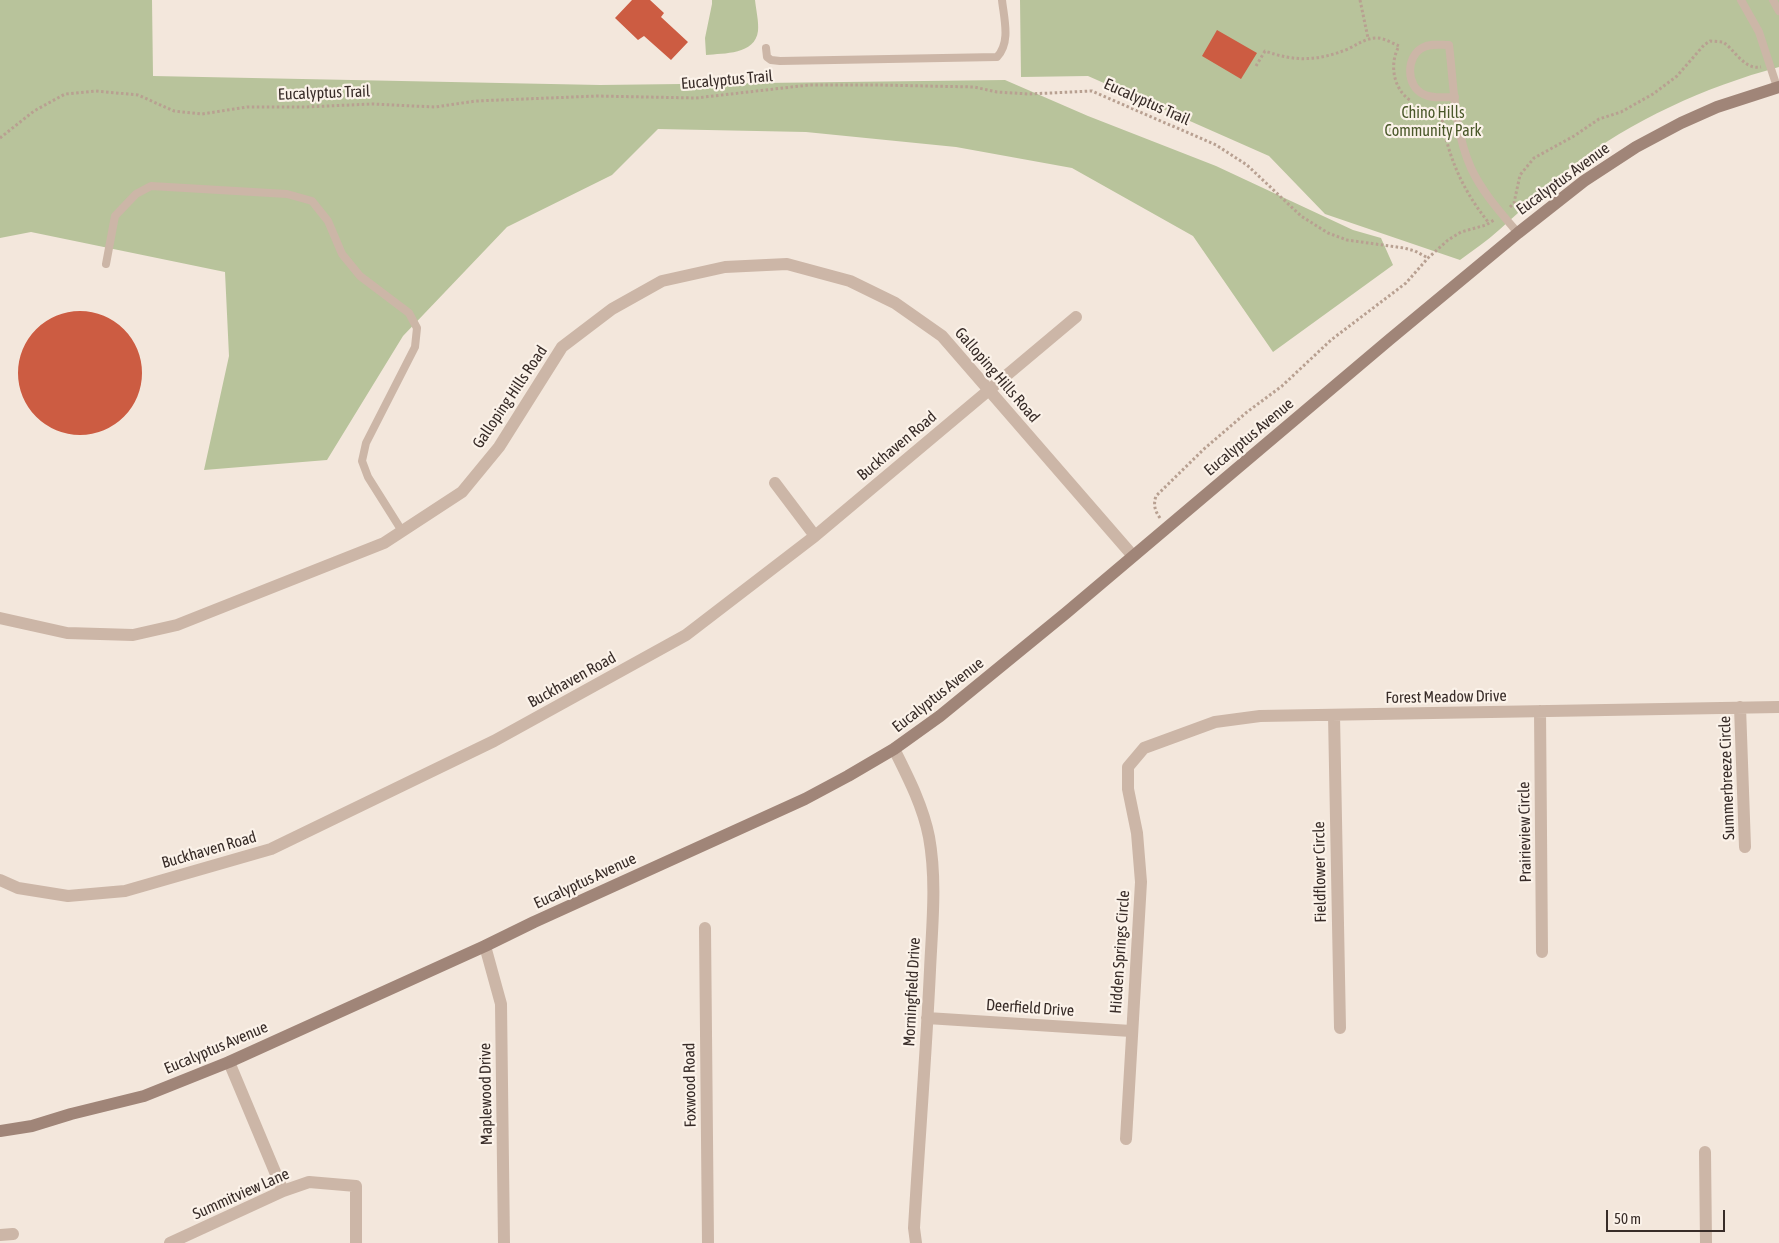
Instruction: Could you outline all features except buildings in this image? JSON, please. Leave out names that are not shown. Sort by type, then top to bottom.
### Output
[{"type":"street","name":"Eucalyptus Avenue","points":[[0,1131],[32,1126],[71,1114],[144,1096],[230,1062],[805,799],[894,749],[948,710],[1518,233],[1584,182],[1650,139],[1700,114],[1778,87]]},
{"type":"street","name":"Galloping Hills Road","points":[[0,618],[67,633],[133,636],[177,626],[384,543],[462,492],[499,447],[562,347],[612,309],[662,281],[726,266],[787,264],[850,281],[896,303],[942,336],[1133,556]]},
{"type":"street","name":"Buckhaven Road","points":[[0,880],[18,888],[68,896],[125,891],[271,849],[494,741],[686,635],[815,536],[1076,317]]},
{"type":"street","points":[[775,483],[815,536]]},
{"type":"street","name":"Summerbreeze Circle","points":[[1740,707],[1745,848]]},
{"type":"street","name":"Forest Meadow Drive","points":[[1128,767],[1144,748],[1215,722],[1260,716],[1779,707]]},
{"type":"street","name":"Prairieview Circle","points":[[1540,711],[1542,952]]},
{"type":"street","name":"Fieldflower Circle","points":[[1334,715],[1340,1028]]},
{"type":"street","name":"Morningfield Drive","points":[[894,749],[921,808],[929,836],[933,882],[928,1018],[914,1228],[916,1243]]},
{"type":"street","name":"Hidden Springs Circle","points":[[1126,1139],[1141,882],[1137,834],[1128,789],[1128,767]]},
{"type":"street","name":"Foxwood Road","points":[[705,928],[708,1243]]},
{"type":"street","name":"Maplewood Drive","points":[[485,946],[501,1004],[504,1243]]},
{"type":"street","name":"Deerfield Drive","points":[[928,1018],[1131,1031]]},
{"type":"street","points":[[230,1062],[283,1191]]},
{"type":"street","points":[[1705,1152],[1706,1243]]},
{"type":"street","name":"Summitview Lane","points":[[170,1243],[283,1191],[309,1182],[356,1186],[356,1243]]},
{"type":"lane","points":[[766,48],[767,57],[771,60],[780,61],[997,57],[1003,50],[1005,42],[1002,0]]},
{"type":"lane","points":[[1741,0],[1759,32],[1778,87]]},
{"type":"lane","points":[[1773,0],[1779,11]]},
{"type":"lane","points":[[1455,97],[1434,97],[1417,90],[1410,75],[1410,64],[1413,55],[1422,48],[1432,44],[1449,45],[1455,97],[1459,132],[1465,152],[1482,186],[1518,233]]},
{"type":"lane","points":[[106,264],[115,216],[136,194],[151,186],[287,194],[312,201],[328,222],[342,254],[360,276],[409,313],[417,328],[415,347],[366,443],[362,461],[368,477],[402,532]]},
{"type":"path","points":[[1360,0],[1368,38]]},
{"type":"path","points":[[1256,66],[1265,51],[1297,60],[1314,59],[1349,48],[1368,38],[1379,38],[1399,46],[1394,54],[1393,63],[1396,83],[1405,97],[1417,105]]},
{"type":"path","points":[[1167,527],[1155,511],[1154,501],[1156,496],[1226,430],[1282,386],[1331,340],[1406,283],[1428,258],[1448,240],[1461,232],[1489,223],[1502,214],[1514,203],[1520,175],[1534,158],[1574,136],[1599,118],[1621,112],[1659,91],[1677,76],[1704,45],[1710,41],[1723,42],[1748,65],[1757,68]]},
{"type":"path","name":"Eucalyptus Trail","points":[[0,138],[34,111],[65,94],[96,91],[138,95],[174,111],[202,114],[248,107],[372,104],[435,107],[476,101],[597,96],[696,98],[809,85],[965,87],[1029,94],[1092,91],[1216,145],[1247,165],[1301,216],[1328,233],[1347,240],[1404,248],[1428,258]]},
{"type":"path","points":[[1427,108],[1441,111],[1447,145],[1460,179],[1476,207],[1489,223]]},
{"type":"green space","points":[[0,0],[152,0],[153,76],[600,85],[1005,80],[1088,116],[1216,166],[1353,230],[1381,238],[1393,265],[1273,352],[1193,236],[1072,168],[956,147],[806,132],[658,129],[612,175],[507,227],[403,336],[327,460],[204,470],[229,356],[225,272],[31,232],[0,238]]},
{"type":"green space","points":[[712,0],[755,0],[758,31],[756,39],[751,45],[745,49],[730,53],[706,55],[705,38]]},
{"type":"green space","name":"Chino Hills Community Park","points":[[1020,0],[1779,0],[1779,67],[1724,84],[1697,95],[1619,134],[1571,167],[1494,234],[1460,260],[1325,214],[1269,156],[1088,76],[1021,77]]}]
